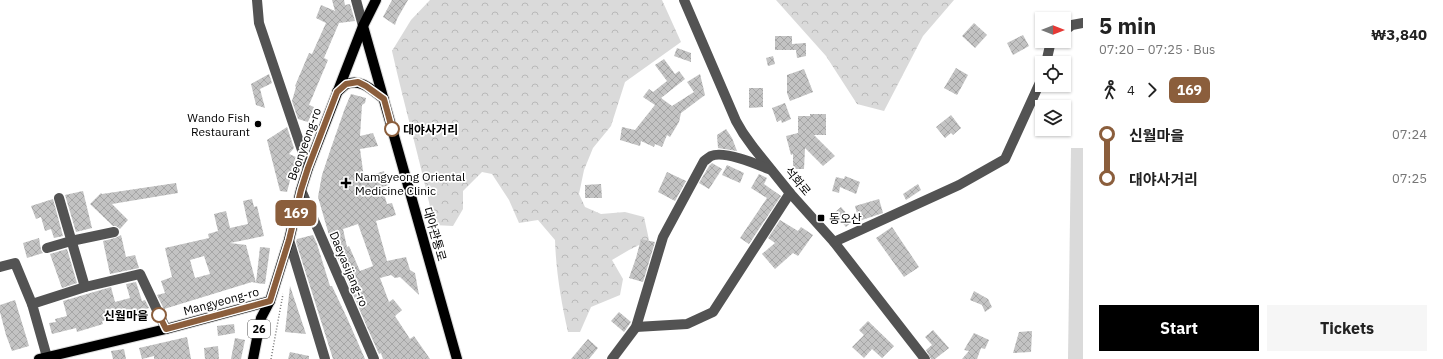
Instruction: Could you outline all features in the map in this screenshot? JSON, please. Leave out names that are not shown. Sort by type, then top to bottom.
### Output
[{"type":"main road","name":"Beonyeong-ro","points":[[253,359],[262,318],[270,301],[289,240],[308,168],[363,26],[376,0]]},
{"type":"main road","name":"대야관통로","points":[[363,26],[457,359]]},
{"type":"main road","points":[[337,92],[346,84],[358,82],[384,99]]},
{"type":"main road","name":"Beonyeong-ro","points":[[259,359],[268,321],[270,301]]},
{"type":"main road","name":"Mangyeong-ro","points":[[43,358],[166,329],[270,301]]},
{"type":"street","points":[[257,0],[259,23],[308,168]]},
{"type":"street","name":"대야관통로","points":[[356,0],[363,26]]},
{"type":"street","name":"석화로","points":[[684,0],[742,133],[790,193],[834,242],[925,359]]},
{"type":"street","points":[[1071,26],[1083,23]]},
{"type":"street","points":[[834,242],[959,185],[1005,159],[1036,92]]},
{"type":"street","points":[[612,359],[636,327],[663,237],[704,162],[712,155],[718,154],[742,159],[772,170]]},
{"type":"street","name":"Daeyasijang-ro","points":[[301,190],[374,359]]},
{"type":"street","points":[[636,327],[687,324],[713,312],[790,193]]},
{"type":"street","points":[[59,198],[85,287]]},
{"type":"street","points":[[46,248],[114,232]]},
{"type":"street","points":[[289,240],[325,359]]},
{"type":"street","points":[[0,267],[16,263],[32,304],[43,358]]},
{"type":"street","points":[[32,304],[85,287],[140,274],[166,329]]},
{"type":"path","points":[[271,359],[284,290]]},
{"type":"green space","points":[[430,0],[662,0],[681,42],[625,82],[611,126],[593,148],[584,170],[579,194],[585,207],[601,214],[625,212],[644,217],[649,240],[612,260],[623,279],[620,295],[591,307],[580,332],[568,332],[559,286],[555,240],[538,220],[519,223],[509,200],[492,174],[482,172],[463,191],[463,209],[453,226],[434,225],[392,51],[411,20]]},
{"type":"green space","points":[[776,0],[954,0],[923,36],[884,111],[857,104],[826,56]]},
{"type":"green space","points":[[1071,148],[1083,148],[1083,359],[1068,359]]},
{"type":"building","points":[[332,0],[344,0],[345,5],[350,4],[355,21],[339,23],[324,58],[328,60],[309,105],[314,107],[308,122],[298,119],[292,101],[295,86],[309,53],[312,54],[326,23],[316,18],[321,5],[335,11]]},
{"type":"building","points":[[392,0],[408,0],[395,25],[383,17]]},
{"type":"building","points":[[974,23],[987,35],[975,48],[962,36]]},
{"type":"building","points":[[1023,35],[1029,46],[1013,55],[1007,43]]},
{"type":"building","points":[[775,36],[792,36],[792,44],[806,43],[806,56],[797,58],[796,50],[775,50]]},
{"type":"building","points":[[677,48],[691,53],[691,62],[674,56]]},
{"type":"building","points":[[773,56],[775,64],[768,66],[766,58]]},
{"type":"building","points":[[664,59],[675,74],[679,71],[685,79],[661,98],[672,106],[694,92],[687,82],[700,74],[705,95],[681,113],[679,122],[670,137],[667,135],[662,147],[655,144],[654,147],[641,141],[640,146],[620,140],[622,127],[635,130],[655,105],[643,97],[649,89],[653,92],[667,81],[655,65]]},
{"type":"building","points":[[956,68],[968,75],[957,95],[944,88]]},
{"type":"building","points":[[804,69],[813,92],[790,101],[787,93],[787,75]]},
{"type":"building","points":[[269,74],[272,83],[260,89],[265,108],[256,105],[251,84]]},
{"type":"building","points":[[749,88],[763,88],[763,107],[749,108]]},
{"type":"building","points":[[351,94],[366,98],[365,103],[362,105],[360,136],[373,133],[378,146],[360,149],[364,178],[384,171],[389,185],[382,187],[387,204],[392,203],[396,215],[376,221],[387,261],[406,257],[410,270],[415,273],[419,295],[400,277],[395,278],[391,275],[380,278],[389,302],[393,299],[402,310],[395,316],[410,339],[414,336],[430,359],[383,359],[381,353],[379,354],[367,327],[331,242],[318,197],[322,175]],"holes":[[[358,224],[373,266],[360,271],[349,246],[347,247],[343,229]]]},
{"type":"building","points":[[785,103],[791,119],[782,123],[781,120],[777,122],[772,108]]},
{"type":"building","points":[[810,114],[826,114],[826,135],[814,135],[835,156],[823,166],[805,148],[804,169],[793,169],[793,154],[791,155],[786,136],[798,133],[798,116],[810,116]]},
{"type":"building","points":[[951,115],[961,128],[953,135],[951,133],[945,138],[936,127]]},
{"type":"building","points":[[287,127],[294,148],[289,154],[296,157],[287,192],[280,191],[267,140]]},
{"type":"building","points":[[726,129],[732,138],[737,151],[718,148],[717,135]]},
{"type":"building","points":[[712,163],[722,169],[709,189],[699,183]]},
{"type":"building","points":[[727,165],[744,173],[740,183],[722,175]]},
{"type":"building","points":[[667,172],[686,181],[675,201],[658,192]]},
{"type":"building","points":[[759,174],[767,178],[764,184],[781,196],[749,244],[740,238],[767,198],[751,188]]},
{"type":"building","points":[[845,176],[860,182],[856,194],[840,187],[839,193],[832,191],[836,177],[844,179]]},
{"type":"building","points":[[176,183],[178,193],[112,204],[128,220],[120,229],[113,226],[90,204],[101,193]]},
{"type":"building","points":[[601,184],[602,198],[585,198],[585,185]]},
{"type":"building","points":[[918,184],[921,190],[906,200],[903,194]]},
{"type":"building","points":[[83,191],[92,228],[76,232],[65,195]]},
{"type":"building","points":[[53,199],[63,236],[54,238],[51,229],[45,231],[41,217],[36,219],[31,206]]},
{"type":"building","points":[[252,199],[254,207],[257,206],[264,236],[230,243],[246,245],[256,283],[252,282],[164,309],[157,295],[165,293],[161,281],[172,277],[165,248],[209,238],[208,234],[218,231],[214,214],[226,211],[230,228],[248,224],[243,201]],"holes":[[[204,256],[210,274],[195,278],[190,260]]]},
{"type":"building","points":[[879,199],[883,213],[859,221],[855,206]]},
{"type":"building","points":[[841,207],[853,221],[846,227],[834,213]]},
{"type":"building","points":[[780,220],[798,231],[801,227],[813,235],[798,256],[793,253],[775,269],[762,254],[775,243],[768,238]]},
{"type":"building","points":[[892,227],[919,267],[904,277],[876,238]]},
{"type":"building","points":[[121,235],[126,257],[135,255],[139,268],[110,274],[103,241]]},
{"type":"building","points":[[313,235],[330,286],[332,286],[365,359],[333,359],[296,242],[297,239]]},
{"type":"building","points":[[39,238],[43,253],[27,258],[23,243]]},
{"type":"building","points":[[641,239],[655,242],[643,282],[629,278]]},
{"type":"building","points":[[260,247],[270,248],[265,284],[256,283]]},
{"type":"building","points":[[67,249],[77,283],[62,288],[50,254]]},
{"type":"building","points":[[136,282],[142,301],[145,300],[149,308],[102,321],[103,324],[77,332],[76,328],[52,334],[49,323],[56,322],[55,319],[67,316],[63,301],[111,287],[115,302],[130,298],[126,284]]},
{"type":"building","points":[[290,286],[306,334],[285,332]]},
{"type":"building","points":[[974,291],[988,299],[992,307],[985,312],[982,305],[970,300]]},
{"type":"building","points":[[15,300],[29,346],[12,351],[0,312],[0,305]]},
{"type":"building","points":[[619,312],[631,322],[624,332],[611,321]]},
{"type":"building","points":[[868,321],[894,346],[882,358],[872,349],[864,358],[852,347],[864,335],[859,330]]},
{"type":"building","points":[[234,324],[235,333],[218,336],[217,326]]},
{"type":"building","points":[[933,330],[949,348],[935,359],[931,359],[926,350],[932,345],[925,337]]},
{"type":"building","points":[[1032,331],[1031,352],[1013,353],[1019,332]]},
{"type":"building","points":[[974,333],[989,340],[985,349],[981,348],[977,359],[962,359],[969,351],[964,350]]},
{"type":"building","points":[[187,337],[191,359],[154,359],[154,356],[142,359],[139,348]]},
{"type":"building","points":[[235,338],[245,340],[241,359],[231,359]]},
{"type":"building","points":[[588,339],[598,348],[589,359],[571,359]]},
{"type":"building","points":[[218,346],[219,359],[205,359],[204,348]]},
{"type":"building","points":[[124,349],[126,359],[113,359],[111,351]]},
{"type":"building","points":[[290,352],[309,356],[309,359],[288,359]]},
{"type":"bus line","name":"169","points":[[159,315],[166,329],[270,301],[289,240],[308,168],[337,92],[346,84],[358,82],[384,99],[392,129]]},
{"type":"place","name":"Wando Fish Restaurant","points":[[258,124]]},
{"type":"place","name":"대야사거리","points":[[392,129]]},
{"type":"place","name":"Namgyeong Oriental Medicine Clinic","points":[[346,183]]},
{"type":"place","name":"동오산","points":[[821,218]]},
{"type":"place","name":"신월마을","points":[[159,315]]}]
